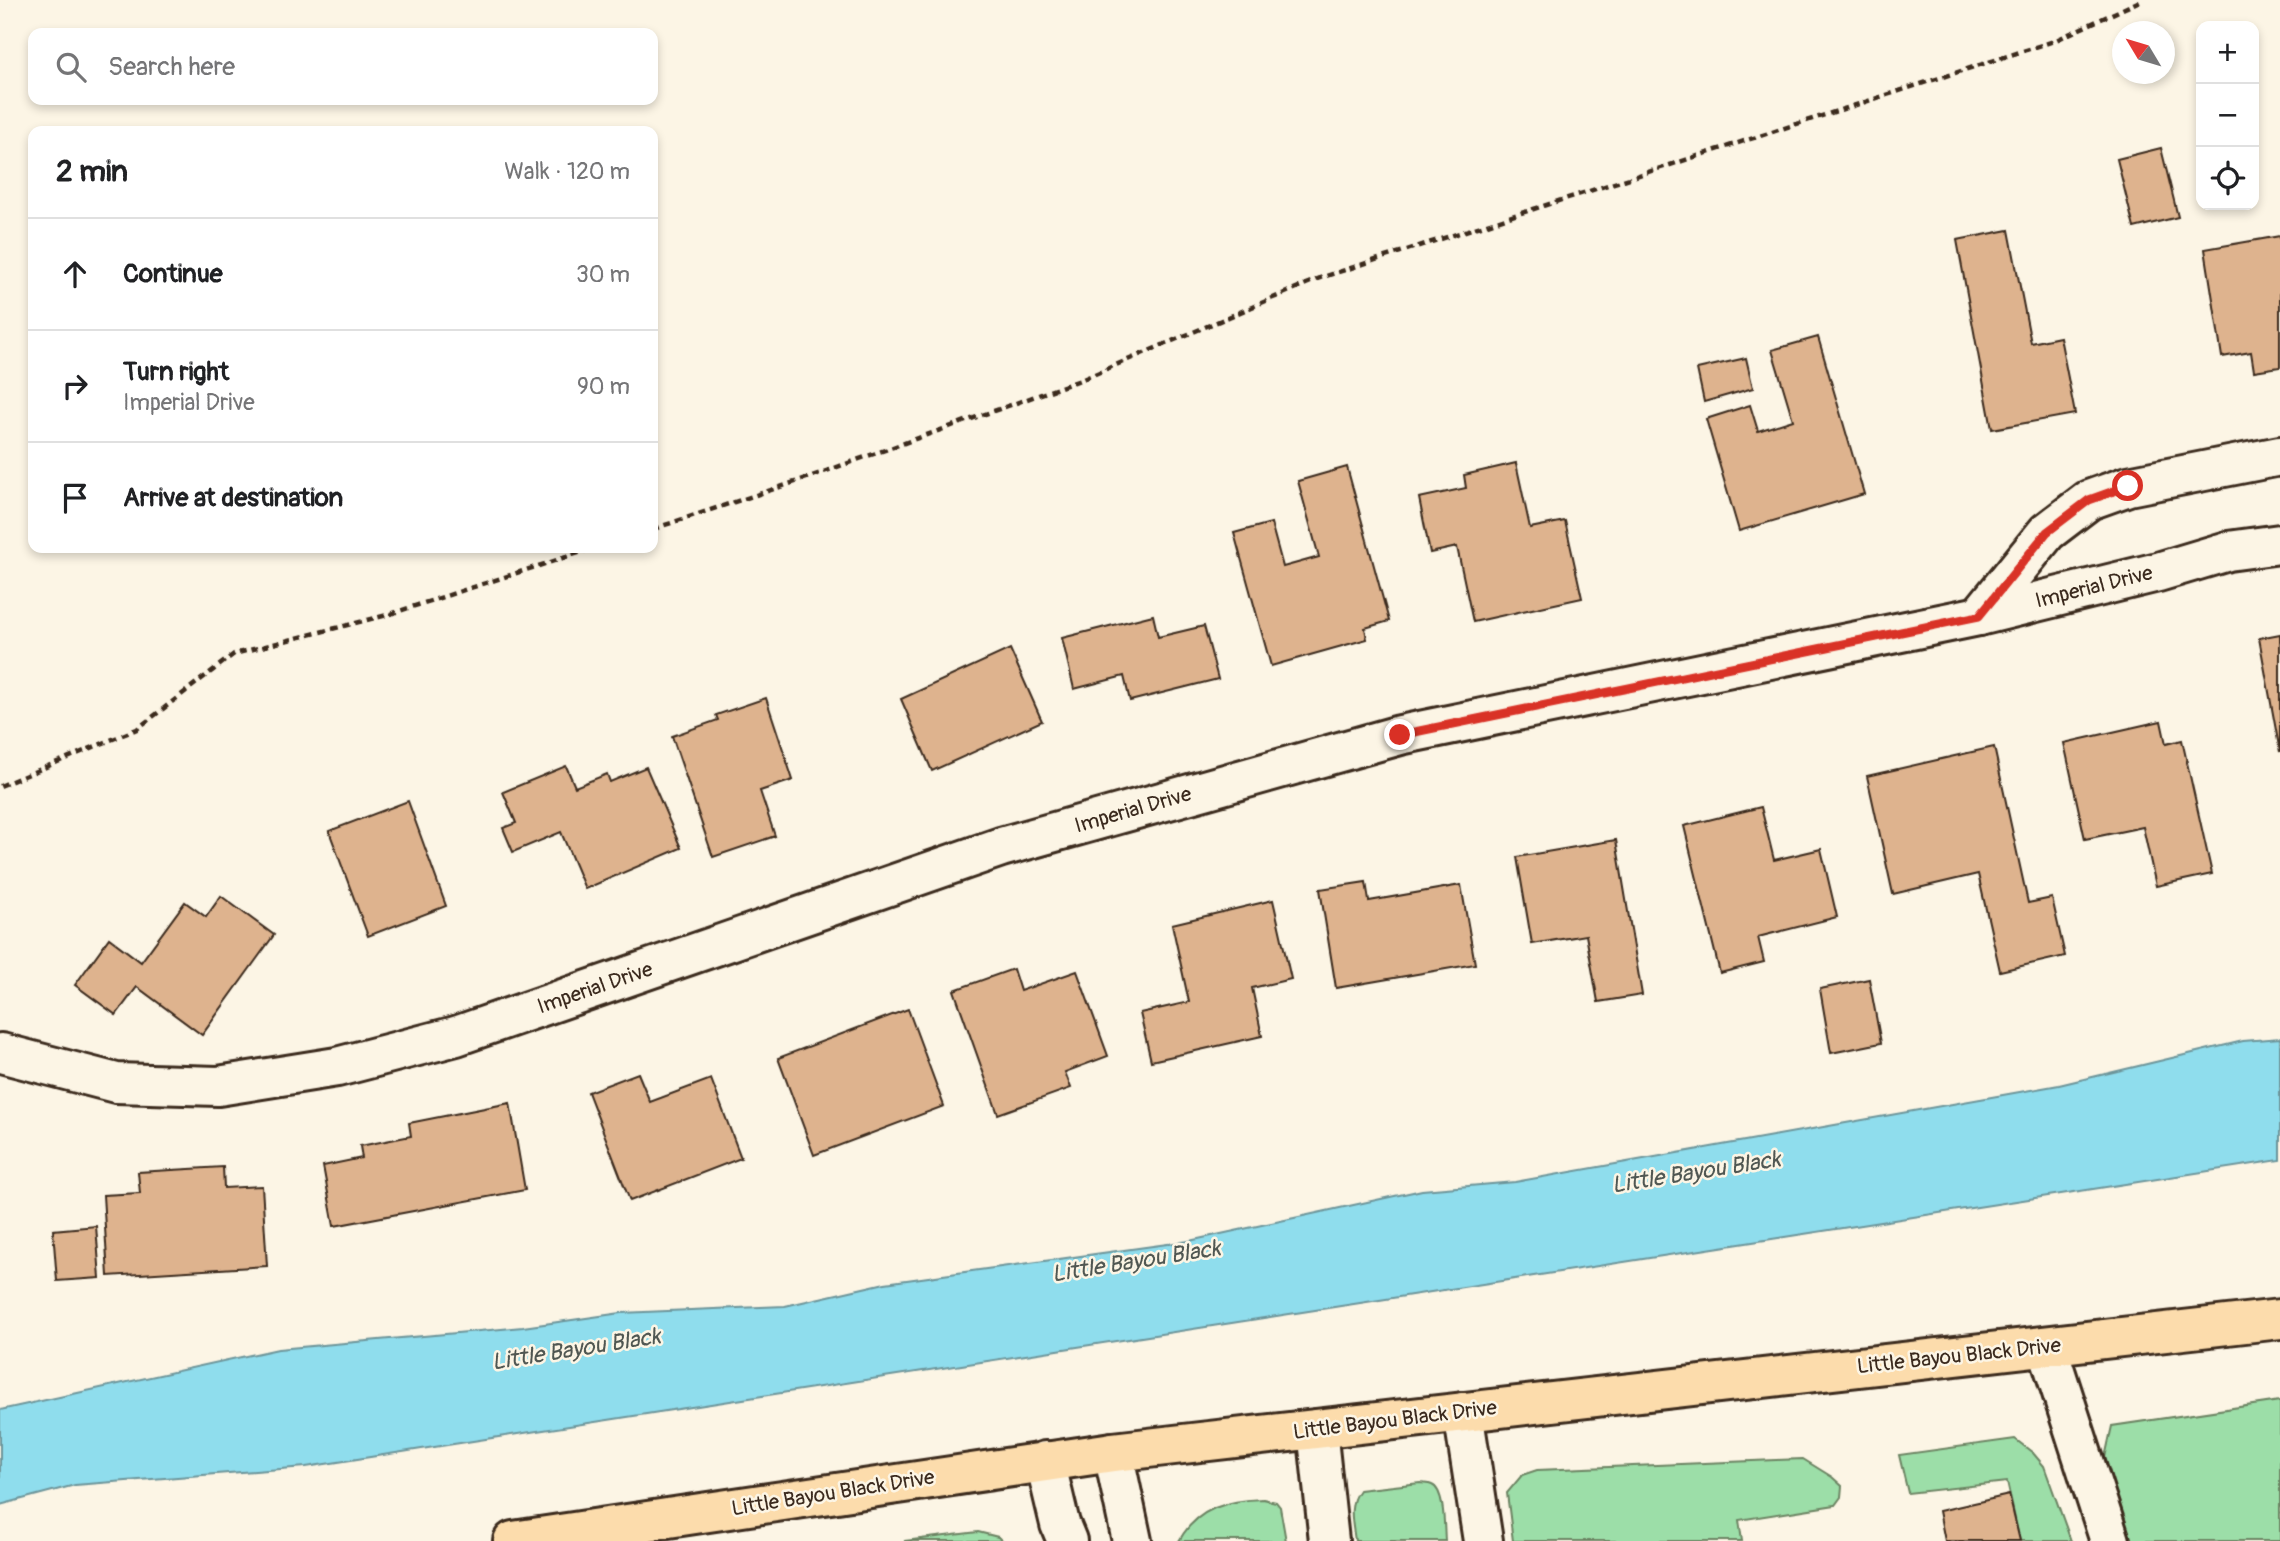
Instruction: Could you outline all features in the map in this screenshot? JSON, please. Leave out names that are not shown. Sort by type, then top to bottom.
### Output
[{"type":"main road","name":"Little Bayou Black Drive","points":[[513,1541],[663,1530],[1045,1461],[1114,1452],[2280,1319]]},
{"type":"street","points":[[1979,616],[2047,532],[2089,500],[2128,486],[2280,456]]},
{"type":"street","name":"Imperial Drive","points":[[1,1053],[116,1083],[218,1086],[337,1067],[456,1036],[1001,847],[1400,735],[1979,616],[2158,572],[2228,551],[2280,544]]},
{"type":"street","points":[[2047,1346],[2110,1541]]},
{"type":"street","points":[[1463,1412],[1483,1541]]},
{"type":"street","points":[[1317,1429],[1329,1541]]},
{"type":"street","points":[[1114,1452],[1132,1541]]},
{"type":"street","points":[[1045,1461],[1060,1524],[1067,1541]]},
{"type":"path","points":[[658,527],[801,481],[1083,379],[1320,278],[2054,41],[2142,0]]},
{"type":"path","points":[[0,786],[137,729],[234,654],[387,615],[579,553]]},
{"type":"green space","points":[[2280,1401],[2280,1541],[2127,1541],[2102,1471],[2112,1426]]},
{"type":"green space","points":[[2015,1439],[2044,1466],[2071,1541],[2020,1541],[2007,1482],[1908,1493],[1899,1455]]},
{"type":"green space","points":[[1803,1459],[1842,1486],[1841,1497],[1835,1505],[1739,1520],[1742,1541],[1513,1541],[1507,1493],[1522,1475],[1537,1470]]},
{"type":"green space","points":[[1420,1483],[1432,1485],[1439,1494],[1445,1541],[1355,1541],[1352,1508],[1359,1490]]},
{"type":"green space","points":[[1263,1499],[1276,1502],[1280,1507],[1286,1541],[1179,1541],[1186,1530],[1204,1513],[1238,1501]]},
{"type":"green space","points":[[978,1532],[998,1537],[1002,1541],[904,1541]]},
{"type":"water","name":"Little Bayou Black","points":[[2280,1038],[2280,1160],[306,1467],[75,1485],[0,1505],[0,1410],[278,1349],[523,1327],[621,1313],[785,1306],[885,1283],[1189,1241],[1422,1190],[1515,1182],[2059,1085],[2243,1041]]},
{"type":"building","points":[[2161,148],[2178,217],[2134,228],[2117,159]]},
{"type":"building","points":[[2009,230],[2031,343],[2060,337],[2075,414],[1992,429],[1957,240]]},
{"type":"building","points":[[2280,236],[2280,367],[2254,371],[2251,352],[2222,357],[2205,249]]},
{"type":"building","points":[[1818,337],[1864,494],[1739,531],[1706,419],[1750,405],[1758,431],[1793,420],[1772,350]]},
{"type":"building","points":[[1746,358],[1753,388],[1704,402],[1697,369]]},
{"type":"building","points":[[1516,463],[1530,528],[1565,521],[1582,598],[1473,622],[1457,547],[1430,553],[1419,498],[1466,488],[1464,475]]},
{"type":"building","points":[[1347,467],[1389,621],[1365,628],[1367,639],[1271,666],[1234,533],[1271,523],[1283,567],[1319,557],[1298,481]]},
{"type":"building","points":[[1153,615],[1158,637],[1204,626],[1218,679],[1130,701],[1124,676],[1074,689],[1062,638]]},
{"type":"building","points":[[2280,634],[2280,752],[2259,638]]},
{"type":"building","points":[[1010,649],[1042,721],[932,771],[901,699]]},
{"type":"building","points":[[766,698],[793,780],[760,791],[775,836],[713,857],[672,736],[718,720],[716,715]]},
{"type":"building","points":[[2161,721],[2166,744],[2182,740],[2212,874],[2156,886],[2143,827],[2085,839],[2064,743]]},
{"type":"building","points":[[1994,747],[2028,903],[2052,898],[2065,956],[2000,971],[1978,874],[1893,894],[1867,776]]},
{"type":"building","points":[[566,766],[575,787],[607,774],[610,782],[646,767],[681,848],[585,889],[561,832],[513,852],[503,828],[516,823],[503,792]]},
{"type":"building","points":[[408,801],[446,906],[368,936],[329,831]]},
{"type":"building","points":[[1761,807],[1774,860],[1821,849],[1837,917],[1758,937],[1764,962],[1720,973],[1684,826]]},
{"type":"building","points":[[1616,840],[1642,995],[1598,1002],[1586,935],[1532,944],[1517,857]]},
{"type":"building","points":[[1366,882],[1369,901],[1461,885],[1475,964],[1336,988],[1320,889]]},
{"type":"building","points":[[221,896],[274,935],[202,1035],[137,987],[116,1015],[75,985],[109,938],[141,962],[185,902],[206,917]]},
{"type":"building","points":[[1273,900],[1291,979],[1252,988],[1262,1036],[1151,1061],[1140,1013],[1189,1002],[1172,924]]},
{"type":"building","points":[[1013,969],[1020,991],[1077,971],[1108,1056],[1065,1072],[1071,1088],[998,1114],[954,990]]},
{"type":"building","points":[[1869,979],[1881,1043],[1831,1053],[1820,989]]},
{"type":"building","points":[[908,1009],[944,1106],[814,1155],[778,1058]]},
{"type":"building","points":[[638,1073],[650,1102],[711,1079],[741,1158],[630,1201],[588,1092]]},
{"type":"building","points":[[510,1103],[525,1190],[334,1226],[323,1166],[362,1158],[360,1146],[411,1136],[409,1123]]},
{"type":"building","points":[[223,1167],[224,1188],[262,1186],[267,1266],[108,1276],[103,1195],[140,1193],[138,1172]]},
{"type":"building","points":[[96,1226],[100,1278],[57,1281],[53,1230]]},
{"type":"building","points":[[2009,1495],[2020,1541],[1945,1541],[1939,1511]]},
{"type":"route","points":[[1400,735],[1979,616],[2047,532],[2089,500],[2128,486]]}]
